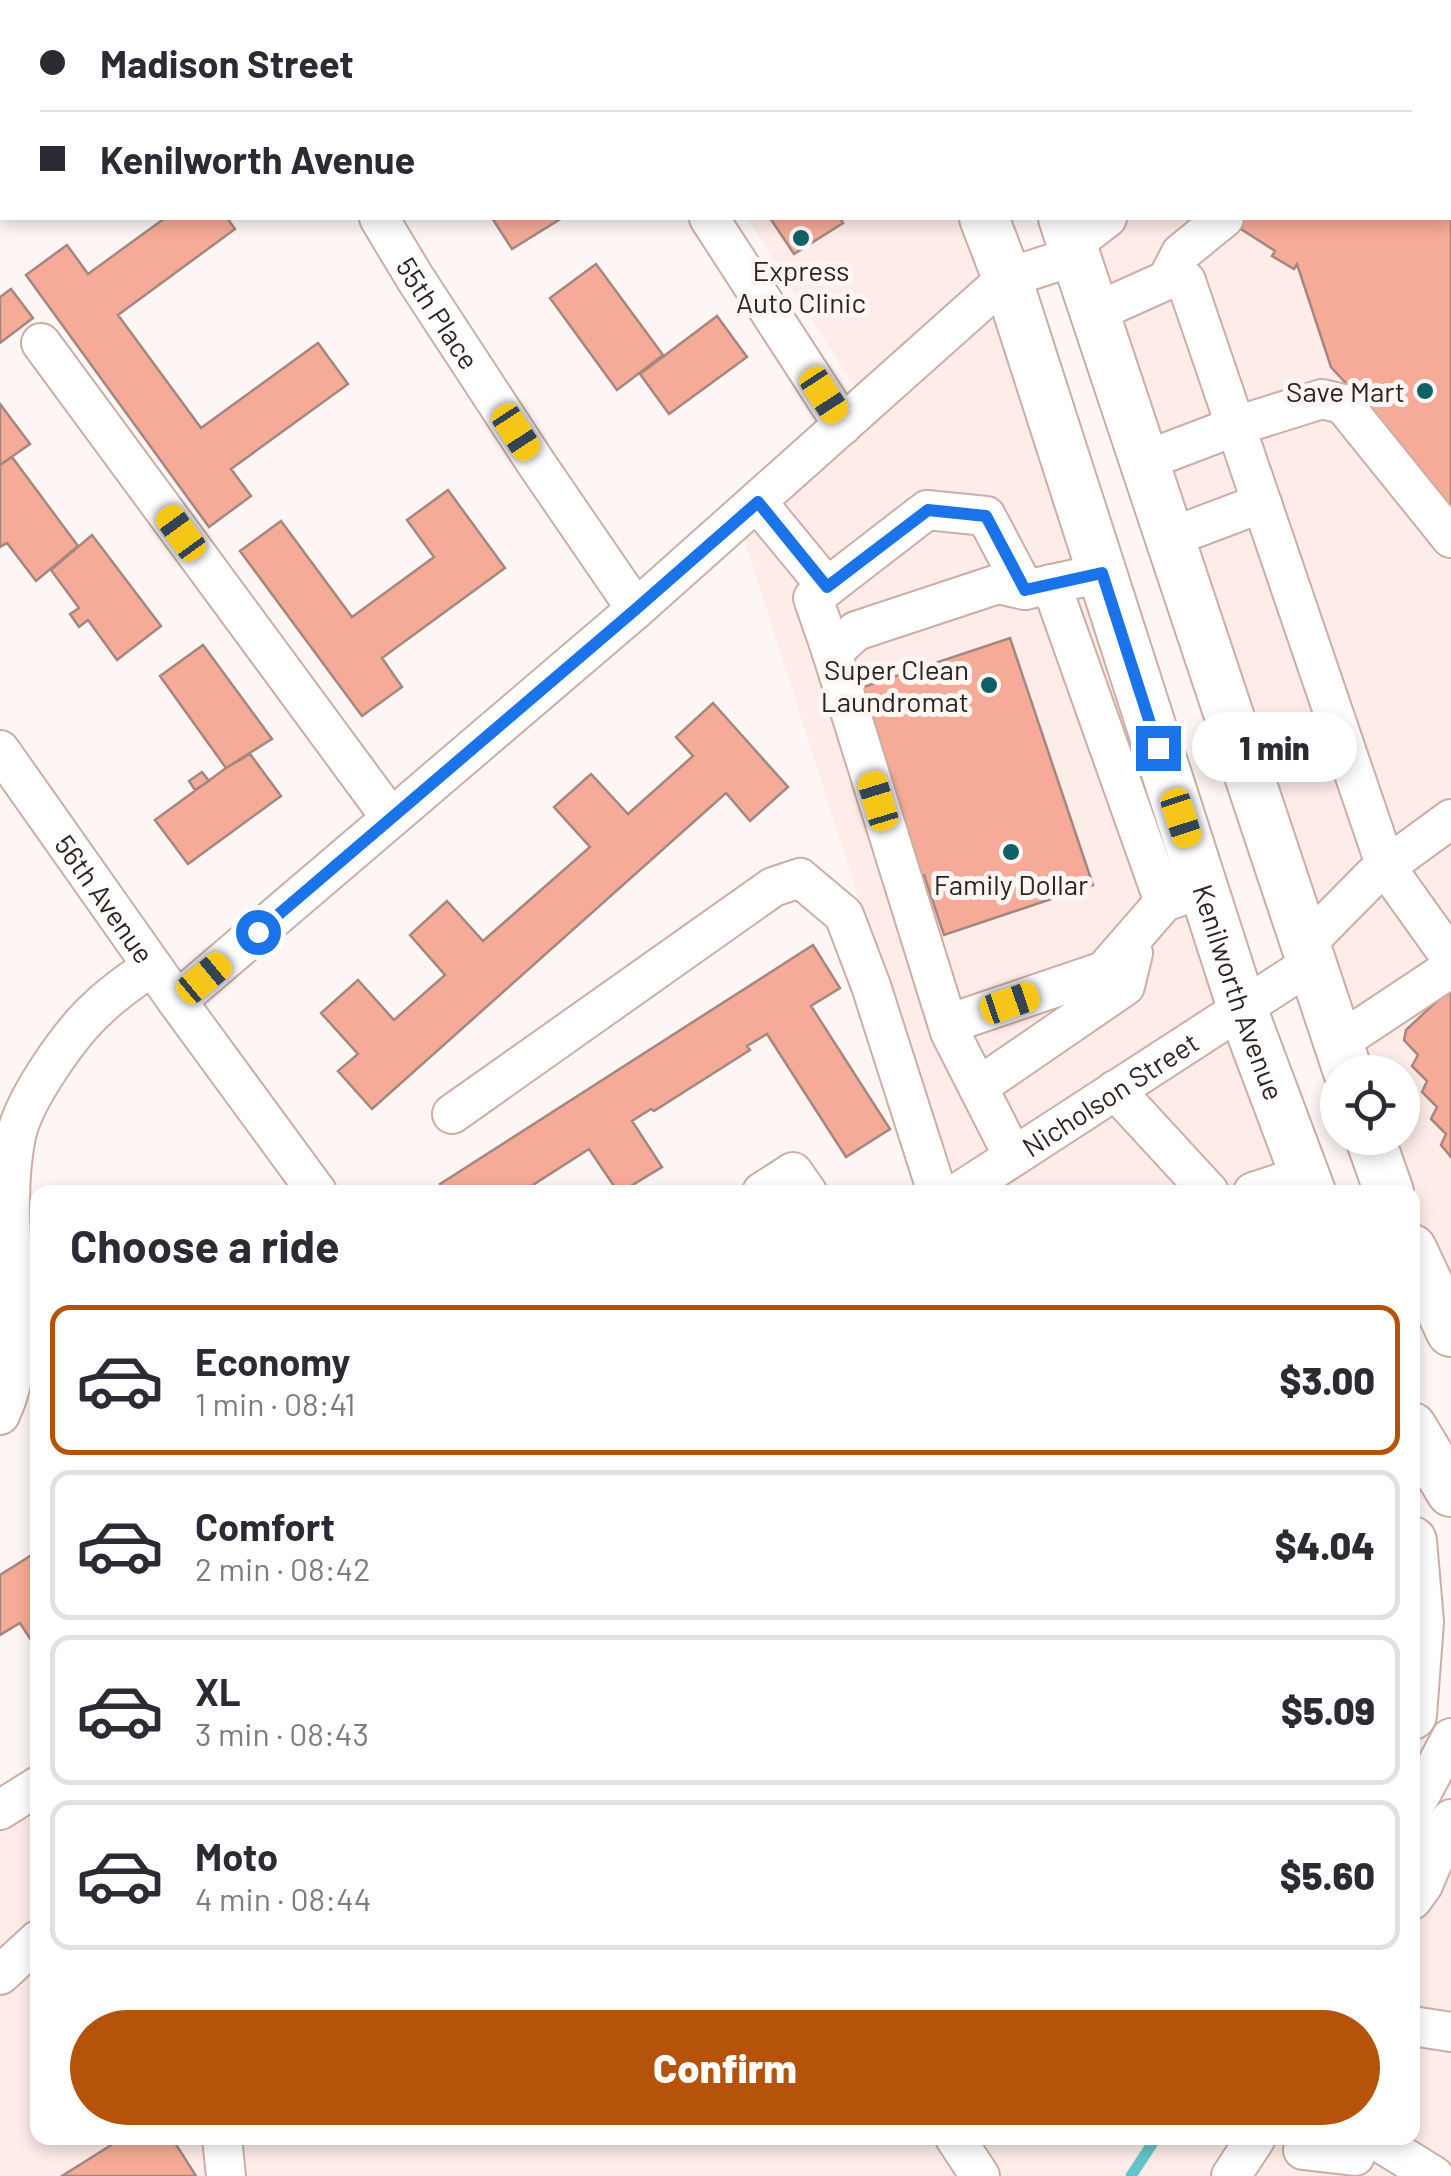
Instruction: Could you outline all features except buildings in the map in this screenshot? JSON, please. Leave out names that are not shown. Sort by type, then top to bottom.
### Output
[{"type":"main road","name":"Kenilworth Avenue","points":[[985,220],[1008,278],[1102,573],[1184,895],[1242,1008],[1308,1184]]},
{"type":"main road","points":[[1080,234],[1096,312],[1342,1055]]},
{"type":"main road","points":[[1376,1155],[1387,1185]]},
{"type":"main road","points":[[1420,1266],[1451,1332]]},
{"type":"main road","points":[[1420,1440],[1451,1492]]},
{"type":"street","name":"55th Place","points":[[380,220],[536,463],[636,609]]},
{"type":"street","points":[[710,220],[843,424]]},
{"type":"street","points":[[1167,280],[1182,253],[1222,220]]},
{"type":"street","points":[[177,1001],[636,609],[1008,278],[1080,234]]},
{"type":"street","points":[[1096,312],[1167,280],[1186,281],[1386,867],[1451,958]]},
{"type":"street","points":[[41,343],[391,818]]},
{"type":"street","points":[[1144,461],[1322,399],[1343,404],[1451,538]]},
{"type":"street","points":[[758,502],[827,587]]},
{"type":"street","points":[[1169,538],[1262,503]]},
{"type":"street","points":[[948,1024],[1104,970],[1138,932],[1184,895],[1038,587],[986,516],[928,510],[813,598],[948,1024],[978,1088],[1009,1172]]},
{"type":"street","points":[[832,652],[856,631],[998,584],[1038,587],[1102,573]]},
{"type":"street","name":"56th Avenue","points":[[0,750],[312,1185]]},
{"type":"street","name":"Nicholson Street","points":[[976,1185],[1009,1172],[1115,1090],[1242,1008],[1309,954],[1373,876],[1451,818]]},
{"type":"street","points":[[452,1114],[773,886],[800,878],[844,914],[936,1185]]},
{"type":"street","points":[[978,1088],[1125,986],[1138,932]]},
{"type":"street","points":[[0,1415],[15,1370],[18,1335],[8,1124],[96,1008],[152,966]]},
{"type":"street","points":[[1347,1055],[1451,968]]},
{"type":"street","points":[[1115,1090],[1200,1185]]},
{"type":"street","points":[[773,1185],[794,1172],[802,1185]]},
{"type":"street","points":[[1420,1888],[1439,1824],[1451,1738]]},
{"type":"street","points":[[0,1810],[30,1791]]},
{"type":"street","points":[[0,1975],[30,1947]]},
{"type":"street","points":[[1420,2027],[1451,2032]]},
{"type":"street","points":[[223,2145],[226,2176]]},
{"type":"street","points":[[960,2145],[980,2176]]},
{"type":"street","points":[[1231,2176],[1251,2145]]},
{"type":"street","points":[[1301,2155],[1360,2152],[1434,2176]]},
{"type":"shaded area","points":[[748,220],[985,220],[1309,1185],[950,1185],[738,519],[866,405]]},
{"type":"shaded area","points":[[1064,220],[1451,220],[1451,1332],[1420,1264],[1420,1185],[1387,1185],[1376,1155],[1420,1155],[1420,1055],[1342,1055]]},
{"type":"shaded area","points":[[30,1791],[30,2145],[1420,2145],[1420,1879],[1451,1829],[1451,2176],[0,2176],[0,1810]]},
{"type":"waterway","points":[[1131,2176],[1151,2145]]},
{"type":"place","name":"Express Auto Clinic","points":[[801,238]]},
{"type":"place","name":"Save Mart","points":[[1425,391]]},
{"type":"place","name":"Super Clean Laundromat","points":[[989,685]]},
{"type":"place","name":"Family Dollar","points":[[1011,852]]},
{"type":"route","points":[[258,932],[758,502],[827,587],[928,510],[986,516],[1025,590],[1102,573],[1158,748]]}]
